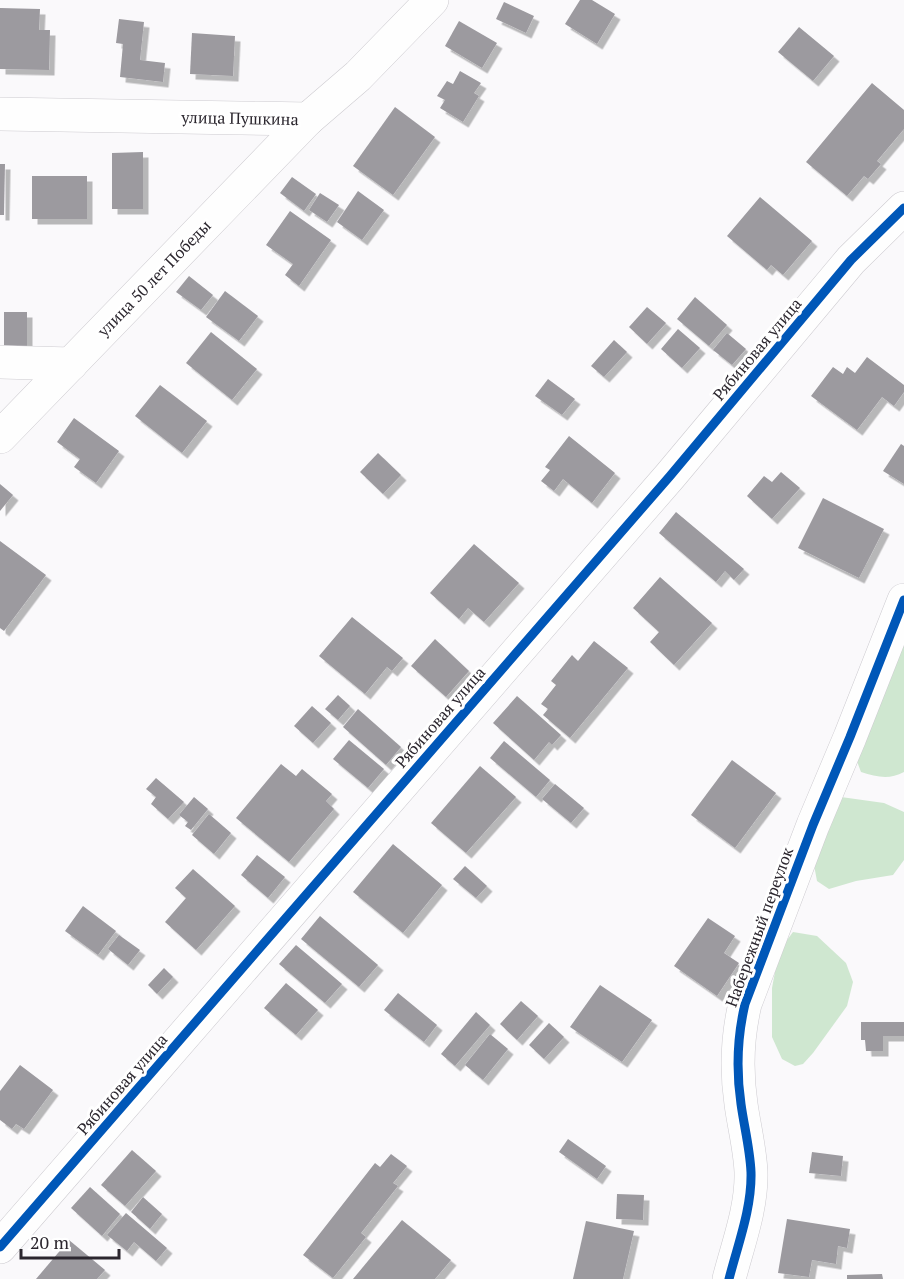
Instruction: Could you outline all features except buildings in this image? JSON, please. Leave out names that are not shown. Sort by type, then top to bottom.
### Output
[{"type":"street","name":"улица Пушкина","points":[[0,114],[308,119],[358,76],[432,0]]},
{"type":"street","name":"улица 50 лет Победы","points":[[0,437],[308,119]]},
{"type":"street","name":"Рябиновая улица","points":[[0,1247],[670,476],[851,260],[904,208]]},
{"type":"street","points":[[0,362],[70,364]]},
{"type":"street","name":"Набережный переулок","points":[[729,1279],[749,1204],[751,1172],[740,1102],[737,1056],[745,1004],[813,825],[904,600]]},
{"type":"green space","points":[[904,616],[904,772],[888,777],[878,776],[861,772],[855,756]]},
{"type":"green space","points":[[841,797],[884,803],[904,812],[904,860],[893,875],[856,881],[829,889],[817,881],[814,865]]},
{"type":"green space","points":[[793,932],[817,936],[846,963],[853,982],[847,1006],[813,1053],[803,1064],[795,1066],[782,1059],[772,1037],[772,988],[779,951]]},
{"type":"cycle path","points":[[0,1247],[670,476],[851,260],[904,208]]},
{"type":"cycle path","points":[[729,1279],[744,1226],[751,1185],[738,1079],[740,1029],[745,1004],[813,825],[904,600]]}]
